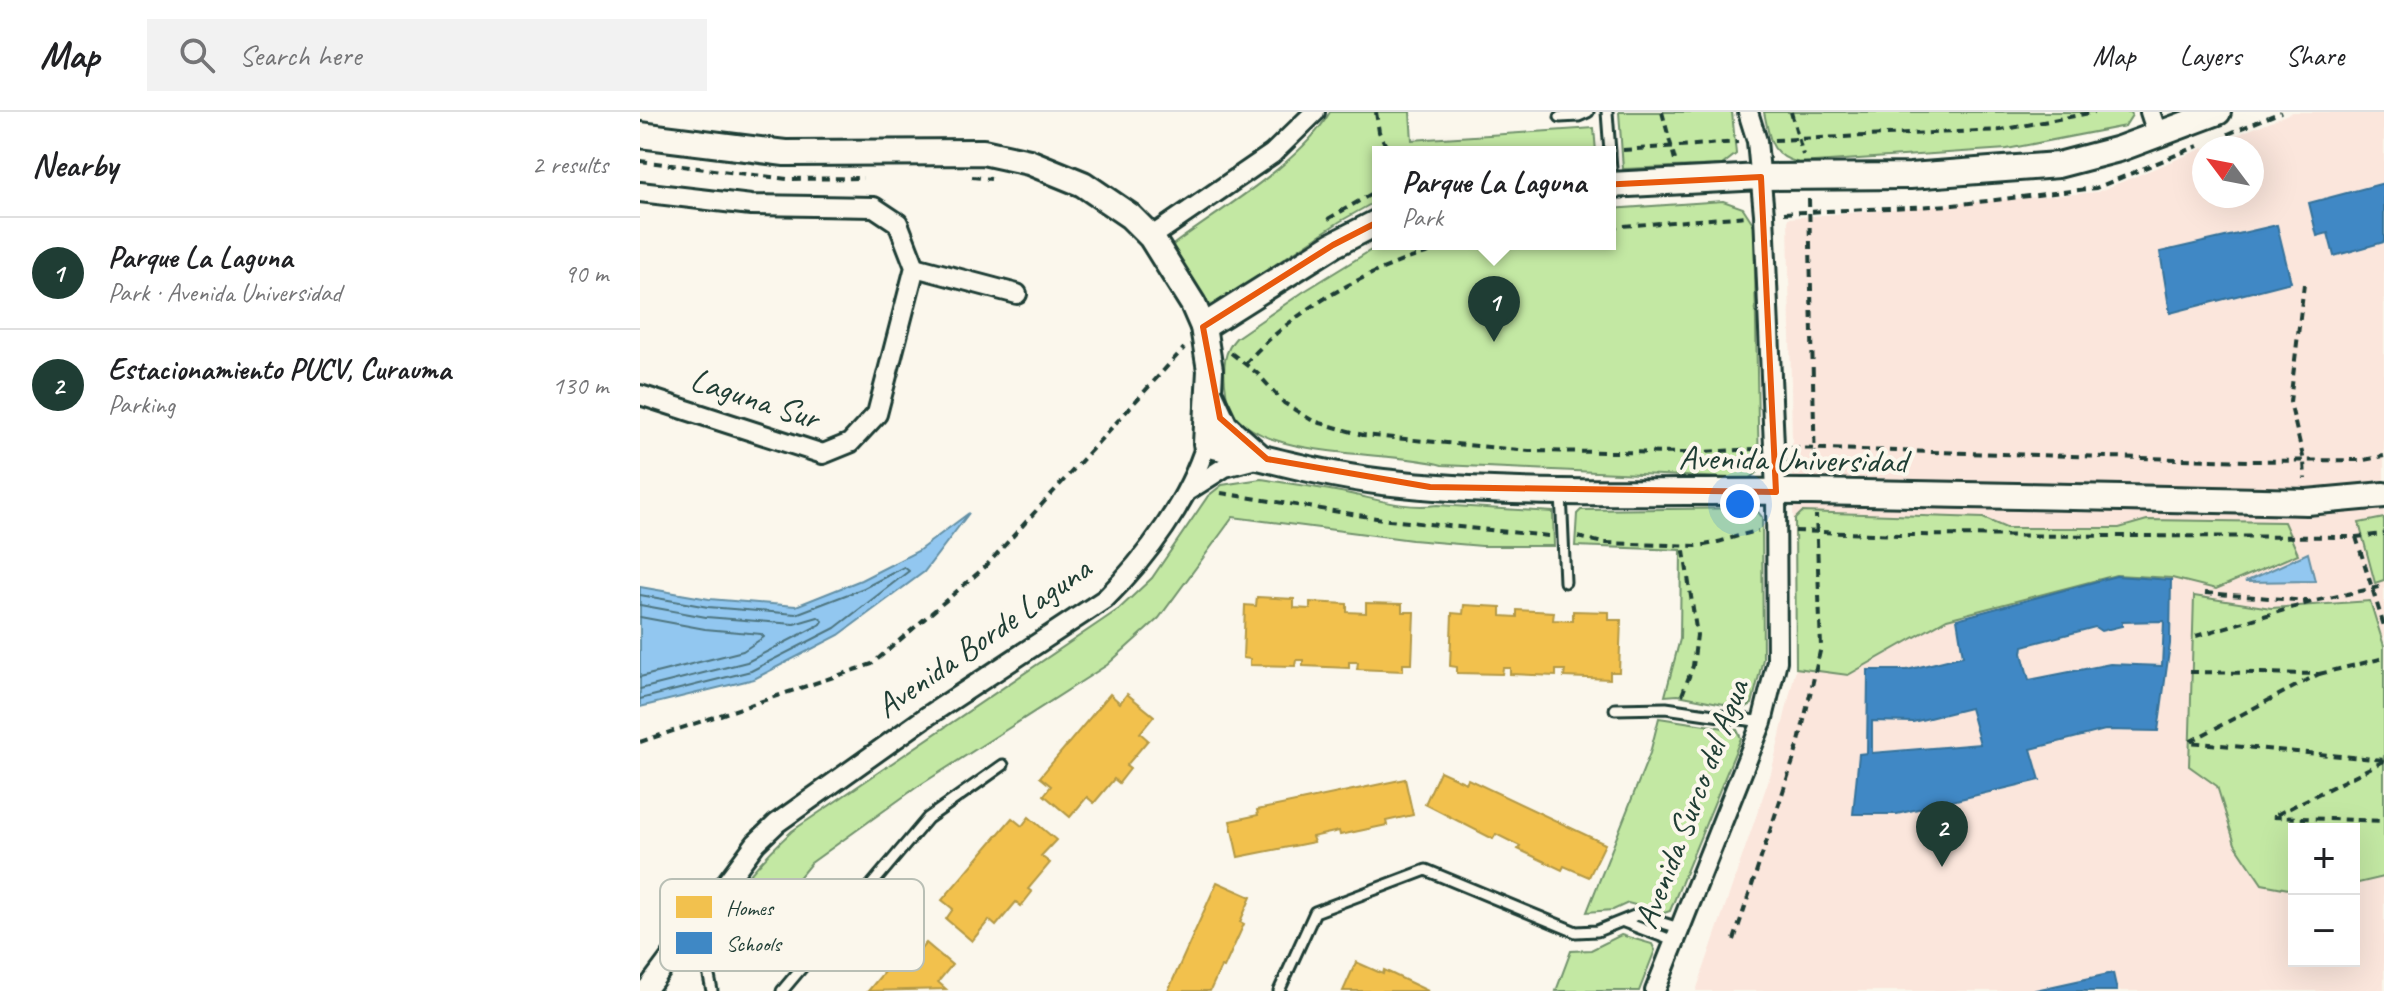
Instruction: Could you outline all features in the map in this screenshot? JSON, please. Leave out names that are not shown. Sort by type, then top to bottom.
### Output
[{"type":"street","points":[[1151,237],[1272,154],[1315,112]]},
{"type":"street","name":"Avenida Surco del Agua","points":[[1655,991],[1762,722],[1777,661],[1775,448],[1764,214],[1757,141],[1748,112]]},
{"type":"street","points":[[2150,112],[2158,136]]},
{"type":"street","points":[[1616,185],[1761,177],[1910,176],[2058,165],[2158,136],[2187,118],[2218,112]]},
{"type":"street","name":"Avenida Borde Laguna","points":[[640,135],[785,153],[959,151],[1006,156],[1057,171],[1083,184],[1130,216],[1151,237],[1193,304],[1203,327],[1210,370],[1206,444],[1197,470],[1163,529],[1130,574],[1105,599],[800,804],[756,843],[730,879]]},
{"type":"street","points":[[640,192],[751,205],[874,207],[898,223],[915,267],[1017,294]]},
{"type":"street","points":[[1203,327],[1333,245],[1372,225]]},
{"type":"street","name":"Laguna Sur","points":[[640,395],[823,454],[850,443],[877,414],[915,267]]},
{"type":"street","points":[[1210,394],[1225,426],[1262,458]]},
{"type":"street","name":"Avenida Universidad","points":[[1206,444],[1378,481],[1430,487],[1561,493],[1816,492],[2307,502],[2384,495]]},
{"type":"street","points":[[1181,497],[1225,467],[1262,458]]},
{"type":"street","name":"Avenida Borde Laguna","points":[[643,991],[661,971]]},
{"type":"lane","points":[[1560,117],[1588,112]]},
{"type":"lane","points":[[1607,112],[1610,146]]},
{"type":"lane","points":[[1561,493],[1565,582]]},
{"type":"lane","points":[[1615,709],[1676,709],[1762,722]]},
{"type":"lane","points":[[877,879],[928,818],[1003,765]]},
{"type":"lane","points":[[1279,991],[1315,912],[1426,870],[1576,932],[1597,931],[1624,922],[1676,935]]},
{"type":"lane","points":[[708,971],[712,991]]},
{"type":"lane","points":[[782,991],[799,971]]},
{"type":"path","points":[[1376,112],[1379,132],[1386,146]]},
{"type":"path","points":[[1662,112],[1673,147],[1678,182]]},
{"type":"path","points":[[1734,940],[1798,746],[1821,647],[1808,178],[1791,112]]},
{"type":"path","points":[[1616,152],[1757,141],[2001,130],[2095,112]]},
{"type":"path","points":[[1616,227],[1764,214]]},
{"type":"path","points":[[1245,364],[1283,327],[1328,299],[1378,272],[1434,250]]},
{"type":"path","points":[[2304,284],[2290,402],[2304,461]]},
{"type":"path","points":[[640,742],[872,664],[985,567],[1203,327]]},
{"type":"path","points":[[1775,448],[2304,461],[2363,460],[2384,456]]},
{"type":"path","points":[[2384,534],[2356,537],[2384,626]]},
{"type":"path","points":[[1676,709],[1693,666],[1697,635],[1683,545]]},
{"type":"path","points":[[2196,636],[2315,601],[2384,586]]},
{"type":"path","points":[[2205,593],[2315,601]]},
{"type":"path","points":[[2384,658],[2319,674],[2189,742],[2384,760]]},
{"type":"path","points":[[2190,672],[2319,674]]},
{"type":"path","points":[[2384,760],[2272,817],[2384,821]]},
{"type":"highlighted area","points":[[1761,177],[1776,492],[1430,487],[1267,459],[1220,418],[1203,327],[1333,245],[1407,207],[1477,191]]},
{"type":"shaded area","points":[[2293,112],[2384,112],[2384,991],[1696,991],[1771,773],[1796,668],[1788,218],[2097,192],[2192,153],[2192,208],[2264,208],[2264,136],[2234,136]]},
{"type":"green space","points":[[1330,112],[1410,112],[1412,140],[1594,128],[1596,146],[1372,146],[1372,203],[1206,309],[1172,249],[1174,244],[1280,167],[1317,131]]},
{"type":"green space","points":[[1619,112],[1732,112],[1736,154],[1722,165],[1623,169]]},
{"type":"green space","points":[[1764,112],[2131,112],[2132,115],[2125,126],[2007,149],[1799,163],[1789,160],[1772,145]]},
{"type":"green space","points":[[1723,201],[1743,208],[1754,225],[1759,471],[1748,479],[1442,465],[1323,450],[1291,445],[1263,435],[1241,422],[1228,402],[1224,365],[1236,338],[1372,250],[1616,250],[1616,209]]},
{"type":"green space","points":[[1261,479],[1406,505],[1553,512],[1554,546],[1482,546],[1412,540],[1233,517],[1159,618],[1107,665],[917,787],[811,863],[798,879],[746,879],[792,831],[1119,609],[1152,578],[1208,496],[1222,485]]},
{"type":"green space","points":[[1755,508],[1762,517],[1763,659],[1752,704],[1744,708],[1678,695],[1665,696],[1680,639],[1681,550],[1575,546],[1577,514],[1581,510]]},
{"type":"green space","points":[[1802,512],[1983,518],[2006,528],[2119,528],[2147,520],[2284,522],[2298,554],[2216,589],[2172,578],[2116,575],[1947,619],[1848,675],[1796,668],[1795,519]]},
{"type":"green space","points":[[2384,518],[2384,580],[2375,583],[2359,523]]},
{"type":"green space","points":[[2194,596],[2271,608],[2370,601],[2384,646],[2384,877],[2360,883],[2360,823],[2288,823],[2288,889],[2262,884],[2235,844],[2217,786],[2189,766]]},
{"type":"green space","points":[[1659,718],[1737,730],[1741,738],[1670,911],[1664,913],[1628,903],[1613,910],[1587,912],[1650,753]]},
{"type":"green space","points":[[1621,935],[1652,944],[1655,950],[1639,991],[1556,991],[1571,951],[1591,950]]},
{"type":"water","points":[[969,513],[924,572],[839,635],[754,679],[640,707],[640,587],[709,599],[796,606],[861,580],[918,551]]},
{"type":"water","points":[[2308,553],[2315,581],[2245,582]]},
{"type":"building: Homes","points":[[1257,597],[1294,599],[1294,608],[1310,609],[1310,602],[1347,604],[1347,612],[1366,613],[1366,603],[1402,604],[1402,612],[1414,612],[1412,664],[1403,664],[1403,671],[1357,669],[1358,662],[1349,662],[1349,668],[1303,666],[1303,660],[1296,660],[1295,666],[1250,665],[1250,659],[1243,658],[1245,605],[1256,606]]},
{"type":"building: Homes","points":[[1464,605],[1501,607],[1501,616],[1517,617],[1517,610],[1554,612],[1553,620],[1573,621],[1573,611],[1609,612],[1609,620],[1621,620],[1619,672],[1610,672],[1610,679],[1564,677],[1565,670],[1556,670],[1556,676],[1510,674],[1510,668],[1503,668],[1502,674],[1457,673],[1457,667],[1450,666],[1452,613],[1463,614]]},
{"type":"building: Homes","points":[[1110,694],[1120,703],[1127,694],[1154,716],[1140,733],[1148,740],[1126,766],[1130,769],[1119,783],[1114,779],[1094,803],[1087,797],[1070,817],[1044,795],[1051,786],[1040,777]]},
{"type":"building: Homes","points":[[1440,771],[1466,783],[1468,779],[1605,844],[1589,877],[1564,866],[1562,870],[1518,849],[1520,846],[1496,834],[1493,839],[1425,804]]},
{"type":"building: Homes","points":[[1405,779],[1413,815],[1386,821],[1387,825],[1340,835],[1339,831],[1312,837],[1314,842],[1238,857],[1230,821],[1258,815],[1257,810]]},
{"type":"building: Homes","points":[[1029,817],[1056,840],[1041,856],[1050,863],[1028,889],[1032,892],[1021,906],[1016,902],[996,926],[989,920],[972,941],[946,919],[953,909],[942,900],[1012,818],[1022,826]]},
{"type":"building: Homes","points":[[1217,882],[1251,897],[1240,922],[1244,924],[1210,991],[1168,991]]},
{"type":"building: Homes","points":[[926,943],[952,965],[938,982],[946,989],[868,991],[885,971],[924,971]]},
{"type":"building: Homes","points":[[1356,962],[1383,974],[1384,970],[1428,991],[1343,991]]},
{"type":"building: Schools","points":[[2384,183],[2384,242],[2334,256],[2328,233],[2317,236],[2309,203]]},
{"type":"building: Schools","points":[[2277,225],[2291,282],[2170,313],[2160,252]]},
{"type":"building: Schools","points":[[2116,576],[2171,580],[2170,644],[2158,731],[2105,730],[2031,749],[2040,780],[1897,814],[1853,814],[1859,754],[1867,753],[1868,670],[1907,670],[1963,656],[1957,619]],"holes":[[[2164,621],[2162,666],[2110,664],[2029,680],[2023,646],[2095,627],[2101,631],[2122,626],[2122,622]],[[1970,708],[1980,744],[1872,753],[1872,721],[1913,722]]]},
{"type":"building: Schools","points":[[2113,973],[2117,991],[2031,991]]},
{"type":"place","name":"Parque La Laguna","points":[[1494,342]]},
{"type":"place","name":"Estacionamiento PUCV, Curauma","points":[[1942,867]]}]
